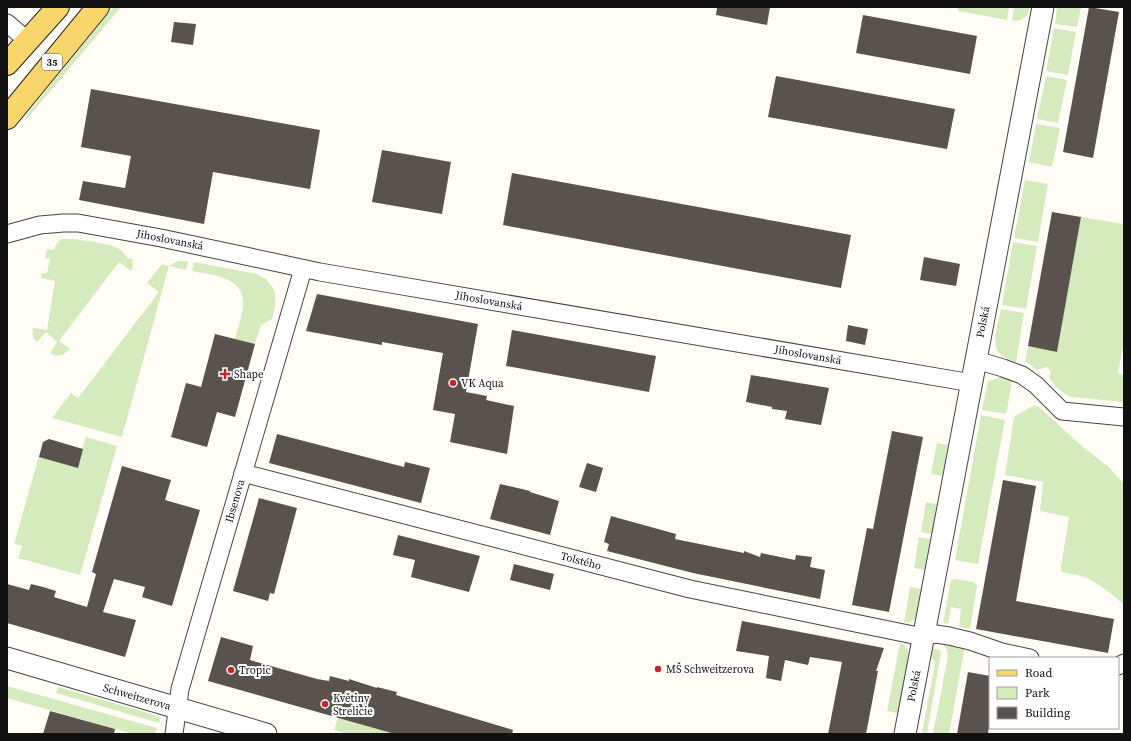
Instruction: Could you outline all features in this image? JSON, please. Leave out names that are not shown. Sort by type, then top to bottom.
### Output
[{"type":"main road","points":[[7,64],[58,7]]},
{"type":"main road","name":"35","points":[[7,118],[98,7]]},
{"type":"street","name":"Polská","points":[[905,734],[1043,7]]},
{"type":"street","points":[[7,23],[28,41]]},
{"type":"street","name":"Jihoslovanská","points":[[7,234],[43,224],[78,223],[161,238],[303,269],[972,383]]},
{"type":"street","name":"Ibsenova","points":[[174,734],[180,689],[303,269]]},
{"type":"street","points":[[976,360],[1022,375],[1036,385],[1062,411],[1124,416]]},
{"type":"street","name":"Tolstého","points":[[243,473],[690,589],[923,637]]},
{"type":"street","points":[[923,637],[936,634],[970,640],[1002,652],[1025,657]]},
{"type":"street","name":"Schweitzerova","points":[[7,658],[266,734]]},
{"type":"green space","points":[[114,7],[121,7],[26,120],[27,114]]},
{"type":"green space","points":[[958,7],[1009,7],[1007,20],[958,11]]},
{"type":"green space","points":[[1014,7],[1030,7],[1027,16],[1021,20],[1012,21]]},
{"type":"green space","points":[[1057,7],[1081,7],[1077,27],[1055,24]]},
{"type":"green space","points":[[1054,28],[1076,32],[1068,75],[1046,71]]},
{"type":"green space","points":[[1046,76],[1067,80],[1058,123],[1037,119]]},
{"type":"green space","points":[[1036,124],[1060,128],[1052,167],[1029,162]]},
{"type":"green space","points":[[1025,180],[1048,184],[1038,242],[1014,238]]},
{"type":"green space","points":[[1081,217],[1124,224],[1124,342],[1118,372],[1124,376],[1124,402],[1072,397],[1065,394],[1049,378],[1051,372],[1047,367],[1037,370],[1025,361],[1028,346],[1057,352]]},
{"type":"green space","points":[[61,239],[89,241],[112,246],[123,252],[128,259],[132,258],[133,267],[131,271],[119,262],[59,341],[70,349],[58,356],[50,353],[57,342],[46,332],[37,342],[33,337],[32,332],[33,328],[47,330],[55,281],[41,278],[42,273],[47,273],[50,259],[45,258],[47,249],[53,250]]},
{"type":"green space","points":[[1013,242],[1037,246],[1026,309],[1002,305]]},
{"type":"green space","points":[[178,261],[188,261],[186,270],[169,266]]},
{"type":"green space","points":[[194,262],[257,274],[266,279],[273,288],[275,293],[275,306],[272,319],[261,325],[255,344],[235,339],[243,309],[241,291],[236,285],[223,278],[192,271]]},
{"type":"green space","points":[[162,264],[169,266],[122,437],[52,418],[71,393],[78,398],[159,292],[147,283]]},
{"type":"green space","points":[[1001,309],[1024,313],[1016,363],[1006,358],[997,350],[995,341],[996,330]]},
{"type":"green space","points":[[1005,376],[1012,379],[1007,411],[1005,414],[982,410],[988,381]]},
{"type":"green space","points":[[1034,405],[1039,407],[1081,445],[1108,466],[1124,484],[1124,603],[1093,581],[1081,576],[1062,572],[1061,567],[1069,517],[1040,511],[1043,482],[1005,475],[1014,417]]},
{"type":"green space","points":[[981,415],[1005,420],[978,564],[955,560]]},
{"type":"green space","points":[[86,437],[117,446],[80,575],[18,558],[22,546],[14,544],[43,442],[49,439],[82,449]]},
{"type":"green space","points":[[937,443],[948,445],[943,476],[931,474]]},
{"type":"green space","points":[[926,502],[937,504],[932,534],[921,532]]},
{"type":"green space","points":[[919,537],[930,539],[925,570],[914,568]]},
{"type":"green space","points":[[955,579],[974,582],[977,586],[970,629],[959,627],[961,609],[951,607],[948,624],[943,623],[951,580]]},
{"type":"green space","points":[[910,587],[922,589],[918,612],[914,620],[904,622]]},
{"type":"green space","points":[[940,642],[965,646],[949,734],[933,734],[948,656],[946,647]]},
{"type":"green space","points":[[900,643],[907,648],[909,657],[898,713],[887,711]]},
{"type":"green space","points":[[932,648],[940,650],[941,653],[927,733],[922,732],[935,664],[934,660],[930,657]]},
{"type":"green space","points":[[7,686],[157,728],[155,734],[133,734],[7,698]]},
{"type":"green space","points":[[58,687],[155,715],[160,718],[159,723],[56,693]]},
{"type":"green space","points":[[338,717],[392,734],[348,734],[334,730]]},
{"type":"building","points":[[717,7],[770,7],[767,25],[716,15]]},
{"type":"building","points":[[1089,7],[1119,12],[1093,158],[1063,152]]},
{"type":"building","points":[[863,15],[977,36],[970,74],[856,53]]},
{"type":"building","points":[[174,22],[196,24],[193,45],[171,42]]},
{"type":"building","points":[[776,76],[955,109],[947,149],[768,117]]},
{"type":"building","points":[[91,89],[320,130],[310,189],[213,172],[204,224],[79,200],[83,181],[125,188],[131,156],[81,147]]},
{"type":"building","points":[[382,150],[451,162],[442,214],[372,202]]},
{"type":"building","points":[[512,173],[851,235],[841,288],[503,225]]},
{"type":"building","points":[[1052,212],[1081,217],[1057,352],[1028,346]]},
{"type":"building","points":[[924,257],[960,264],[956,286],[920,280]]},
{"type":"building","points":[[317,294],[478,324],[466,392],[487,396],[486,400],[514,406],[507,454],[450,442],[455,414],[433,410],[443,353],[382,342],[382,345],[306,331]]},
{"type":"building","points":[[848,325],[868,329],[865,345],[846,341]]},
{"type":"building","points":[[512,330],[656,356],[649,392],[506,366]]},
{"type":"building","points":[[215,334],[255,344],[235,417],[217,412],[207,447],[171,437],[186,383],[201,387]]},
{"type":"building","points":[[751,375],[829,388],[821,425],[785,419],[787,411],[772,409],[772,407],[746,402]]},
{"type":"building","points":[[892,431],[923,437],[889,612],[852,605],[867,528],[873,529]]},
{"type":"building","points":[[277,434],[404,467],[405,462],[430,468],[421,503],[269,463]]},
{"type":"building","points":[[49,439],[83,449],[78,468],[39,457],[43,442]]},
{"type":"building","points":[[587,463],[603,468],[596,492],[579,487]]},
{"type":"building","points":[[122,466],[171,480],[165,500],[200,510],[172,606],[142,597],[145,587],[114,579],[103,612],[136,620],[125,657],[7,623],[7,584],[29,590],[31,584],[43,587],[56,591],[54,597],[87,607],[96,574],[92,572]]},
{"type":"building","points":[[1003,480],[1036,486],[1016,601],[1114,619],[1108,653],[976,629]]},
{"type":"building","points":[[500,484],[530,491],[559,501],[550,535],[490,519]]},
{"type":"building","points":[[259,498],[297,508],[274,594],[270,593],[268,601],[233,591]]},
{"type":"building","points":[[611,516],[676,534],[675,539],[744,553],[744,551],[760,557],[761,553],[795,560],[796,555],[812,557],[810,567],[825,570],[820,599],[693,573],[607,551],[609,544],[604,542]]},
{"type":"building","points":[[398,535],[480,556],[469,592],[411,577],[415,560],[393,555]]},
{"type":"building","points":[[514,564],[554,574],[550,590],[510,580]]},
{"type":"building","points":[[742,621],[884,648],[876,671],[878,671],[866,734],[828,734],[842,662],[810,657],[808,665],[785,660],[781,681],[766,678],[769,656],[736,651]]},
{"type":"building","points":[[221,637],[253,646],[250,660],[317,679],[329,681],[330,676],[349,681],[349,679],[377,688],[397,692],[396,695],[513,730],[512,734],[395,734],[208,681]]},
{"type":"building","points":[[968,672],[989,676],[988,734],[957,734]]},
{"type":"building","points":[[50,711],[115,729],[114,734],[43,734]]},
{"type":"place","name":"Shape","points":[[225,374]]},
{"type":"place","name":"VK Aqua","points":[[453,383]]},
{"type":"place","name":"MŠ Schweitzerova","points":[[658,669]]},
{"type":"place","name":"Tropic","points":[[231,670]]},
{"type":"place","name":"Květiny Strelicie","points":[[325,704]]}]
